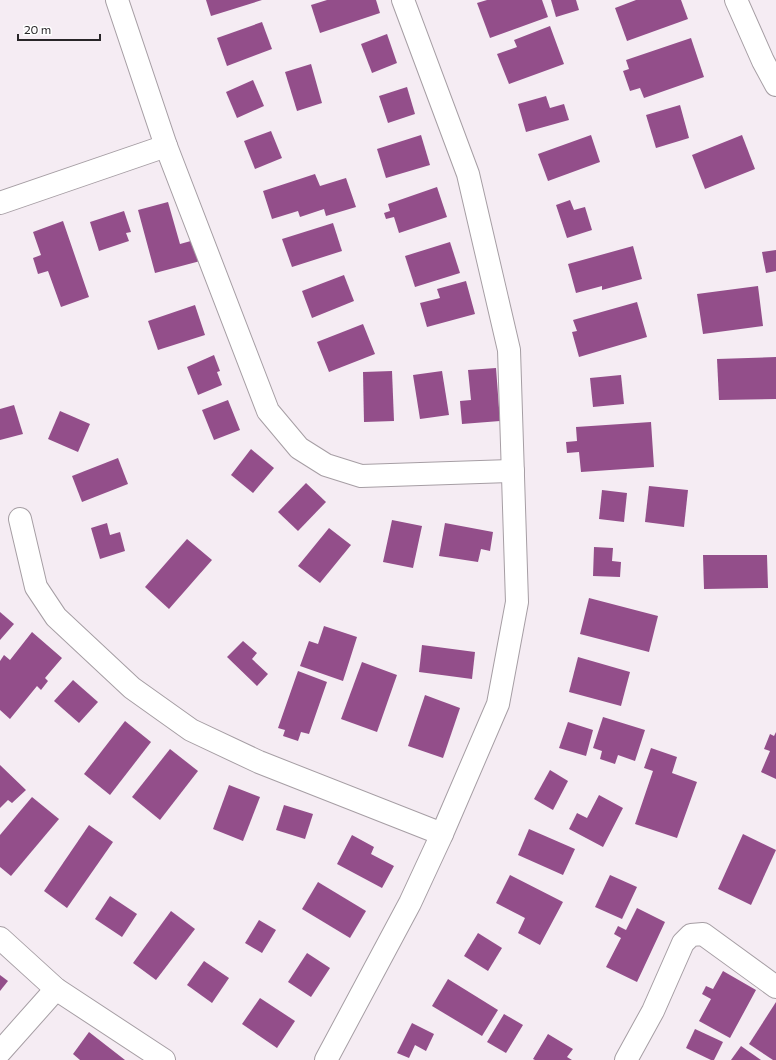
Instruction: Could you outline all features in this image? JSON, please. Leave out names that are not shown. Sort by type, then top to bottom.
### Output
[{"type":"street","points":[[117,0],[166,146],[268,411],[299,448],[326,465],[361,476],[513,471]]},
{"type":"street","points":[[326,1060],[410,903],[442,834],[498,704],[517,602],[509,350],[468,174],[403,0]]},
{"type":"street","points":[[736,0],[763,61],[776,85]]},
{"type":"street","points":[[0,203],[166,146]]},
{"type":"street","points":[[20,520],[36,587],[56,617],[132,688],[191,730],[258,762],[442,834]]},
{"type":"street","points":[[626,1060],[653,1011],[684,943],[692,935],[702,934],[776,987]]},
{"type":"street","points":[[0,938],[56,989],[164,1060]]},
{"type":"street","points":[[0,1052],[56,989]]},
{"type":"building","points":[[206,0],[262,0],[211,16]]},
{"type":"building","points":[[327,0],[376,0],[380,13],[320,33],[311,5]]},
{"type":"building","points":[[487,0],[542,0],[548,17],[490,38],[477,3]]},
{"type":"building","points":[[551,0],[576,0],[579,10],[556,17]]},
{"type":"building","points":[[636,0],[681,0],[688,19],[627,41],[615,8]]},
{"type":"building","points":[[262,22],[272,49],[227,66],[217,38]]},
{"type":"building","points":[[550,26],[564,64],[509,84],[497,54],[517,47],[514,40]]},
{"type":"building","points":[[387,34],[397,63],[372,73],[361,44]]},
{"type":"building","points":[[691,38],[704,77],[644,98],[640,88],[630,91],[623,71],[629,69],[626,60]]},
{"type":"building","points":[[311,64],[322,103],[297,111],[285,72]]},
{"type":"building","points":[[253,80],[264,106],[237,118],[226,92]]},
{"type":"building","points":[[407,87],[415,114],[388,123],[379,96]]},
{"type":"building","points":[[546,96],[550,108],[564,104],[569,120],[526,132],[518,104]]},
{"type":"building","points":[[680,105],[689,138],[656,148],[646,115]]},
{"type":"building","points":[[271,131],[282,158],[255,169],[244,141]]},
{"type":"building","points":[[421,135],[430,165],[386,178],[377,149]]},
{"type":"building","points":[[591,135],[600,162],[548,181],[538,154]]},
{"type":"building","points":[[742,135],[755,169],[705,189],[692,155]]},
{"type":"building","points":[[315,174],[320,186],[346,178],[356,207],[326,216],[324,209],[300,217],[298,211],[272,219],[263,191]]},
{"type":"building","points":[[437,187],[447,217],[399,233],[394,217],[386,219],[384,213],[390,211],[388,204]]},
{"type":"building","points":[[570,200],[574,210],[585,207],[592,230],[567,238],[556,205]]},
{"type":"building","points":[[168,202],[180,244],[198,239],[204,260],[155,273],[138,210]]},
{"type":"building","points":[[124,211],[131,232],[126,233],[129,241],[99,251],[90,222]]},
{"type":"building","points":[[63,221],[89,297],[61,307],[48,271],[38,274],[33,258],[41,255],[33,232]]},
{"type":"building","points":[[333,223],[342,251],[292,267],[282,239]]},
{"type":"building","points":[[450,242],[460,273],[415,287],[405,256]]},
{"type":"building","points":[[633,246],[642,279],[602,290],[602,286],[576,293],[568,264]]},
{"type":"building","points":[[776,250],[776,271],[766,273],[762,252]]},
{"type":"building","points":[[344,275],[354,301],[312,318],[302,291]]},
{"type":"building","points":[[466,281],[475,314],[427,327],[420,303],[440,298],[437,289]]},
{"type":"building","points":[[758,286],[763,326],[703,334],[697,294]]},
{"type":"building","points":[[637,302],[647,337],[579,357],[572,332],[577,331],[573,320]]},
{"type":"building","points":[[195,305],[205,335],[158,350],[148,321]]},
{"type":"building","points":[[363,324],[375,354],[329,372],[317,342]]},
{"type":"building","points":[[214,355],[220,371],[217,372],[222,385],[198,395],[187,367]]},
{"type":"building","points":[[776,357],[776,399],[719,400],[717,359]]},
{"type":"building","points":[[496,368],[500,421],[462,424],[460,401],[471,400],[468,370]]},
{"type":"building","points":[[392,371],[394,421],[364,422],[363,372]]},
{"type":"building","points":[[442,371],[449,415],[420,419],[413,375]]},
{"type":"building","points":[[621,375],[624,404],[593,407],[590,378]]},
{"type":"building","points":[[228,400],[240,430],[214,440],[202,410]]},
{"type":"building","points":[[14,405],[23,434],[0,440],[0,409]]},
{"type":"building","points":[[60,411],[90,424],[78,452],[48,439]]},
{"type":"building","points":[[651,422],[654,467],[581,472],[579,452],[567,453],[566,442],[577,441],[576,427]]},
{"type":"building","points":[[251,449],[274,468],[253,493],[231,475]]},
{"type":"building","points":[[118,458],[128,484],[82,502],[72,476]]},
{"type":"building","points":[[306,483],[326,502],[298,531],[278,512]]},
{"type":"building","points":[[649,486],[688,490],[684,527],[645,522]]},
{"type":"building","points":[[602,490],[627,493],[624,522],[599,519]]},
{"type":"building","points":[[392,520],[422,526],[413,568],[383,562]]},
{"type":"building","points":[[107,523],[110,535],[120,532],[125,551],[100,559],[91,528]]},
{"type":"building","points":[[445,523],[493,532],[490,551],[481,549],[478,562],[439,556]]},
{"type":"building","points":[[329,528],[351,545],[320,583],[298,566]]},
{"type":"building","points":[[187,539],[212,560],[169,609],[145,587]]},
{"type":"building","points":[[594,547],[613,548],[612,561],[621,562],[620,577],[593,576]]},
{"type":"building","points":[[703,555],[767,555],[768,588],[704,589]]},
{"type":"building","points":[[589,598],[658,616],[649,652],[580,634]]},
{"type":"building","points":[[0,612],[14,624],[0,640]]},
{"type":"building","points":[[324,626],[357,637],[343,681],[300,666],[309,641],[318,644]]},
{"type":"building","points":[[32,632],[62,658],[45,678],[48,681],[41,690],[37,686],[10,719],[0,710],[0,661],[4,655],[10,660]]},
{"type":"building","points":[[243,641],[257,653],[252,659],[268,674],[257,686],[227,657]]},
{"type":"building","points":[[422,645],[475,652],[472,679],[419,672]]},
{"type":"building","points":[[578,657],[630,672],[621,706],[569,692]]},
{"type":"building","points":[[362,662],[397,675],[377,732],[341,719]]},
{"type":"building","points":[[298,671],[327,682],[309,734],[301,732],[298,741],[283,736],[285,730],[278,728]]},
{"type":"building","points":[[73,680],[98,702],[79,723],[54,701]]},
{"type":"building","points":[[425,695],[460,708],[443,758],[408,746]]},
{"type":"building","points":[[603,717],[645,730],[635,761],[618,755],[615,764],[600,759],[602,751],[593,748]]},
{"type":"building","points":[[125,721],[151,742],[110,795],[84,774]]},
{"type":"building","points":[[568,722],[593,730],[586,756],[559,748]]},
{"type":"building","points":[[776,732],[776,779],[761,772],[770,751],[764,749],[770,734],[774,736]]},
{"type":"building","points":[[651,748],[677,757],[672,773],[697,782],[677,838],[635,824],[653,771],[644,768]]},
{"type":"building","points":[[170,749],[198,771],[160,820],[132,797]]},
{"type":"building","points":[[0,765],[26,790],[12,803],[8,800],[0,808]]},
{"type":"building","points":[[550,770],[568,781],[553,810],[534,799]]},
{"type":"building","points":[[229,785],[260,797],[243,841],[213,829]]},
{"type":"building","points":[[599,795],[623,808],[603,847],[569,829],[577,813],[587,818]]},
{"type":"building","points":[[32,797],[59,819],[11,876],[0,867],[0,835]]},
{"type":"building","points":[[284,805],[313,814],[305,839],[276,830]]},
{"type":"building","points":[[89,825],[113,842],[67,908],[44,891]]},
{"type":"building","points":[[529,829],[575,849],[563,875],[518,855]]},
{"type":"building","points":[[743,834],[776,850],[751,905],[718,889]]},
{"type":"building","points":[[352,835],[374,847],[371,854],[394,866],[382,888],[337,864]]},
{"type":"building","points":[[510,875],[563,902],[540,945],[518,933],[525,918],[496,903]]},
{"type":"building","points":[[610,875],[637,887],[622,919],[595,907]]},
{"type":"building","points":[[318,882],[366,911],[350,938],[302,909]]},
{"type":"building","points":[[110,896],[137,914],[122,937],[95,919]]},
{"type":"building","points":[[637,908],[665,922],[637,982],[606,967],[621,938],[614,934],[618,926],[626,930]]},
{"type":"building","points":[[171,911],[195,929],[156,980],[133,963]]},
{"type":"building","points":[[259,920],[276,930],[262,953],[245,943]]},
{"type":"building","points":[[478,933],[502,948],[488,971],[464,956]]},
{"type":"building","points":[[307,953],[330,968],[311,997],[288,982]]},
{"type":"building","points":[[204,961],[229,978],[212,1003],[187,985]]},
{"type":"building","points":[[723,971],[756,990],[730,1038],[699,1021],[711,999],[702,994],[706,986],[713,989]]},
{"type":"building","points":[[0,975],[8,981],[0,991]]},
{"type":"building","points":[[448,979],[498,1010],[482,1036],[432,1006]]},
{"type":"building","points":[[260,998],[295,1021],[277,1048],[242,1024]]},
{"type":"building","points":[[776,1002],[776,1060],[773,1060],[749,1044]]},
{"type":"building","points":[[504,1014],[523,1025],[506,1053],[487,1042]]},
{"type":"building","points":[[412,1023],[434,1034],[426,1051],[415,1045],[409,1058],[397,1053]]},
{"type":"building","points":[[695,1029],[723,1042],[714,1060],[686,1048]]},
{"type":"building","points":[[89,1032],[125,1060],[80,1060],[73,1054]]},
{"type":"building","points":[[548,1034],[573,1049],[567,1057],[572,1060],[533,1059]]},
{"type":"building","points":[[741,1046],[761,1060],[731,1060]]}]
